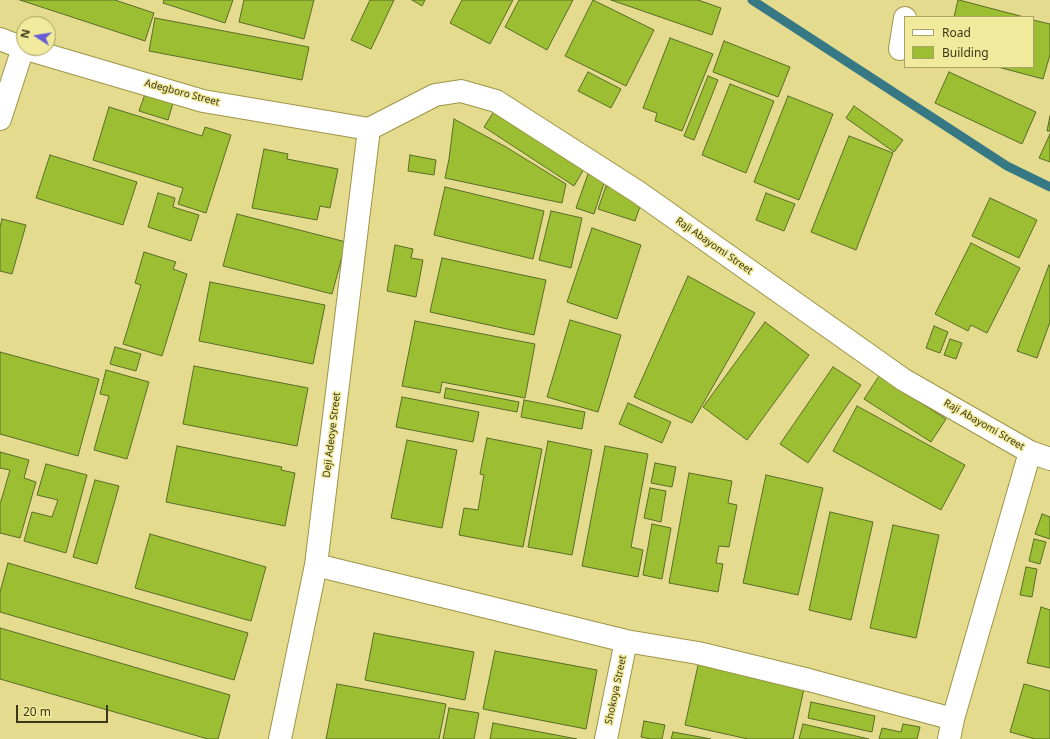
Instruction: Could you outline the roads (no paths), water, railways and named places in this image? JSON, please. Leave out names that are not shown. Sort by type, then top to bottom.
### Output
[{"type":"street","points":[[905,16],[908,0]]},
{"type":"street","points":[[900,49],[904,24]]},
{"type":"street","name":"Adegboro Street","points":[[0,39],[16,45]]},
{"type":"street","points":[[0,119],[20,56]]},
{"type":"street","name":"Adegboro Street","points":[[50,56],[203,101],[369,129]]},
{"type":"street","name":"Raji Abayomi Street","points":[[369,129],[436,96],[461,91],[496,100],[638,192],[904,380],[1030,452],[1050,460]]},
{"type":"street","name":"Deji Adeoye Street","points":[[280,739],[316,565],[369,129]]},
{"type":"street","points":[[316,565],[626,641],[698,652],[809,680],[951,729],[1030,452]]},
{"type":"street","name":"Shokoya Street","points":[[606,739],[626,641]]},
{"type":"waterway","points":[[752,0],[1007,166],[1050,187]]}]
